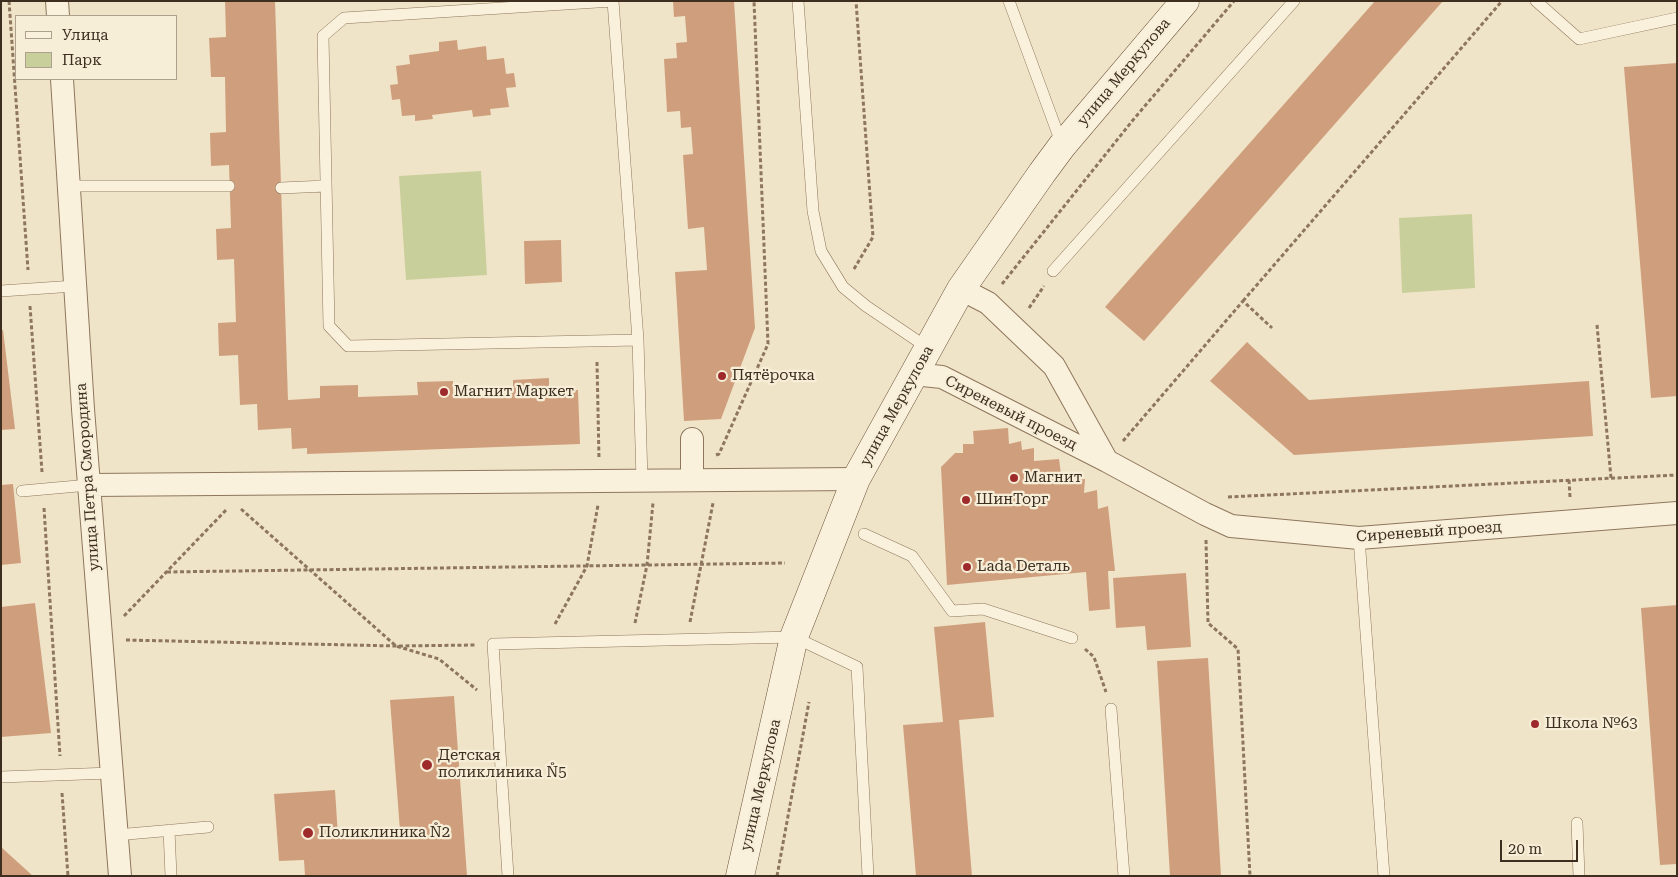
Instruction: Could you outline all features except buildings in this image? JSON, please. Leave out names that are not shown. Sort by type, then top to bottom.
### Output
[{"type":"street","points":[[57,1],[58,15]]},
{"type":"street","name":"улица Меркулова","points":[[740,876],[794,637],[856,479],[961,289],[1062,146],[1185,1]]},
{"type":"street","name":"улица Петра Смородина","points":[[62,80],[89,485],[120,876]]},
{"type":"street","name":"Сиреневый проезд","points":[[961,289],[988,303],[1054,366],[1107,461]]},
{"type":"street","name":"Сиреневый проезд","points":[[913,374],[942,377],[1231,526],[1360,538],[1677,513]]},
{"type":"street","points":[[692,448],[692,480]]},
{"type":"street","points":[[89,485],[856,479]]},
{"type":"lane","points":[[638,340],[348,346],[328,326],[323,36],[344,18],[613,1],[638,340],[648,480]]},
{"type":"lane","points":[[798,1],[812,212],[822,251],[843,287],[866,306],[929,348]]},
{"type":"lane","points":[[1009,1],[1062,146]]},
{"type":"lane","points":[[1054,271],[1294,1]]},
{"type":"lane","points":[[1536,1],[1579,39],[1677,18]]},
{"type":"lane","points":[[69,186],[229,186]]},
{"type":"lane","points":[[282,188],[326,186]]},
{"type":"lane","points":[[1,291],[75,286]]},
{"type":"lane","points":[[22,491],[89,485]]},
{"type":"lane","points":[[864,534],[912,556],[952,611],[983,609],[1072,638]]},
{"type":"lane","points":[[1360,538],[1384,876]]},
{"type":"lane","points":[[508,876],[493,644],[794,637],[857,667],[868,876]]},
{"type":"lane","points":[[1111,709],[1124,876]]},
{"type":"lane","points":[[1,777],[111,773]]},
{"type":"lane","points":[[1577,823],[1579,876]]},
{"type":"lane","points":[[116,834],[208,827]]},
{"type":"lane","points":[[169,830],[171,876]]},
{"type":"path","points":[[9,1],[28,278]]},
{"type":"path","points":[[692,448],[719,454],[768,344],[754,1]]},
{"type":"path","points":[[843,287],[873,237],[856,1]]},
{"type":"path","points":[[988,303],[1133,120],[1234,1]]},
{"type":"path","points":[[1107,461],[1502,1]]},
{"type":"path","points":[[1016,329],[1054,271]]},
{"type":"path","points":[[30,297],[68,876]]},
{"type":"path","points":[[1243,301],[1272,328]]},
{"type":"path","points":[[1597,325],[1611,478]]},
{"type":"path","points":[[1250,876],[1238,649],[1208,623],[1205,514],[1214,497],[1677,475]]},
{"type":"path","points":[[634,627],[647,565],[648,480]]},
{"type":"path","points":[[687,639],[718,480]]},
{"type":"path","points":[[101,640],[233,502]]},
{"type":"path","points":[[240,508],[396,646],[439,659],[483,694]]},
{"type":"path","points":[[166,572],[785,563]]},
{"type":"path","points":[[1072,638],[1094,657],[1111,709]]},
{"type":"path","points":[[101,640],[396,646],[493,644]]},
{"type":"path","points":[[777,876],[810,696]]},
{"type":"green space","points":[[481,171],[487,275],[406,280],[399,176]]},
{"type":"green space","points":[[1472,214],[1475,288],[1402,293],[1399,218]]},
{"type":"place","name":"Пятёрочка","points":[[722,376]]},
{"type":"place","name":"Магнит Маркет","points":[[444,392]]},
{"type":"place","name":"Магнит","points":[[1014,478]]},
{"type":"place","name":"ШинТорг","points":[[966,500]]},
{"type":"place","name":"Lada Dеталь","points":[[967,567]]},
{"type":"place","name":"Школа №63","points":[[1535,724]]},
{"type":"place","name":"Детская поликлиника N˚5","points":[[427,765]]},
{"type":"place","name":"Поликлиника N˚2","points":[[308,833]]}]
